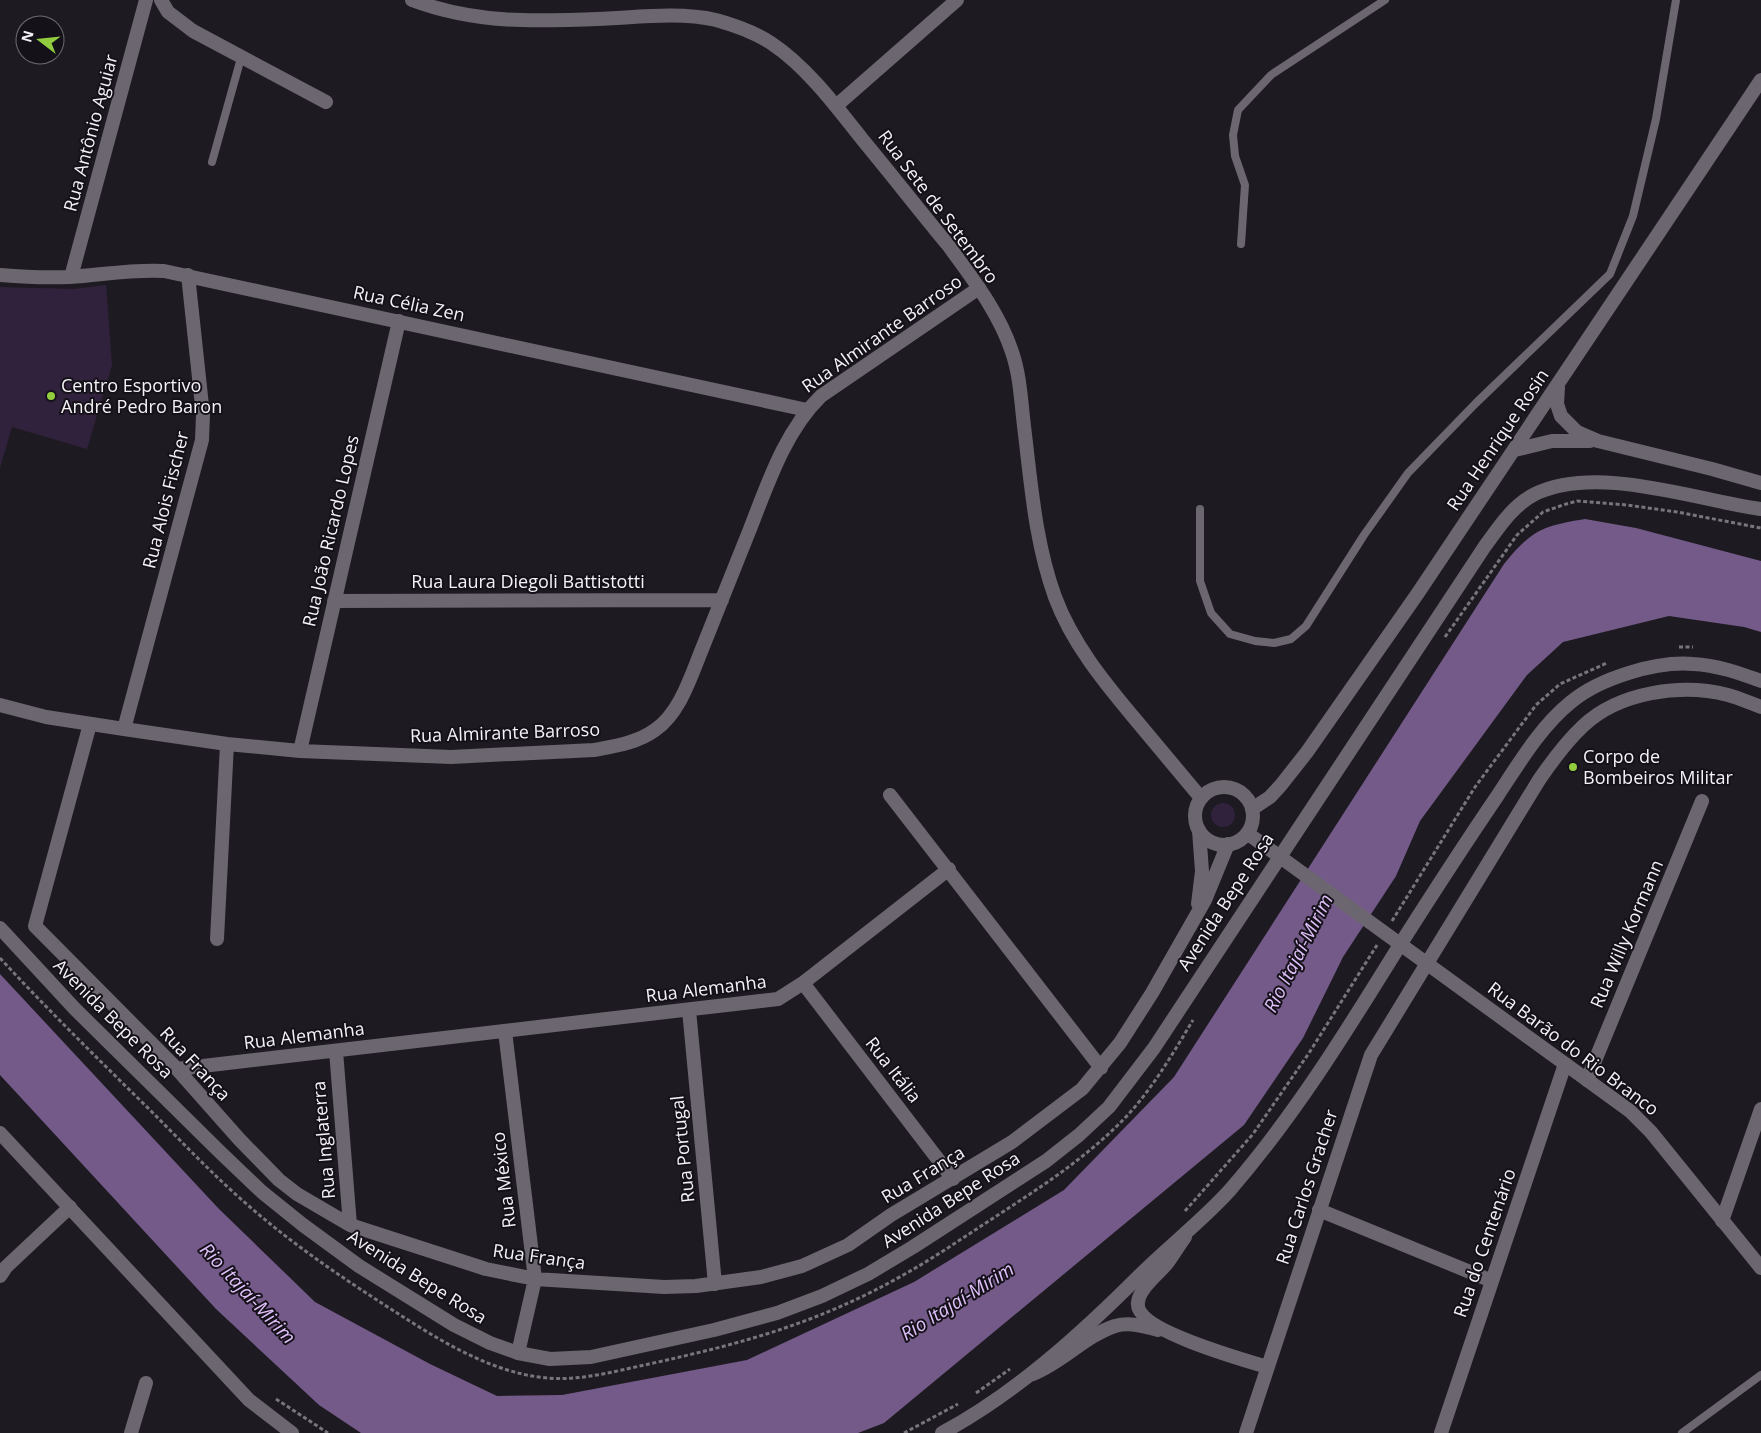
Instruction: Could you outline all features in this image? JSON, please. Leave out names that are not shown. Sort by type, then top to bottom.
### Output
[{"type":"street","name":"Rua Antônio Aguiar","points":[[71,277],[146,0]]},
{"type":"street","points":[[161,0],[168,12],[179,23],[326,102]]},
{"type":"street","name":"Rua Sete de Setembro","points":[[412,0],[467,15],[510,21],[650,16],[685,16],[715,20],[744,30],[771,43],[792,60],[836,106],[948,245],[979,288],[1001,325],[1012,352],[1019,381],[1036,520],[1044,562],[1066,623],[1092,665],[1112,691],[1201,798]]},
{"type":"street","points":[[836,106],[957,0]]},
{"type":"street","name":"Rua Henrique Rosin","points":[[1252,809],[1270,797],[1307,752],[1515,450],[1761,80]]},
{"type":"street","name":"Rua Célia Zen","points":[[0,275],[36,278],[71,277],[136,269],[188,275],[806,410]]},
{"type":"street","name":"Rua Alois Fischer","points":[[124,729],[202,440],[204,415],[188,275]]},
{"type":"street","name":"Rua Almirante Barroso","points":[[0,705],[46,717],[90,724],[227,744],[300,751],[452,757],[594,750],[631,742],[656,730],[676,706],[688,684],[775,468],[806,410],[821,396],[979,288]]},
{"type":"street","name":"Rua João Ricardo Lopes","points":[[300,751],[399,320]]},
{"type":"street","points":[[1558,386],[1557,404],[1561,416],[1577,432],[1598,441],[1712,468],[1761,483]]},
{"type":"street","points":[[1515,450],[1552,441],[1598,441]]},
{"type":"street","name":"Avenida Bepe Rosa","points":[[0,928],[75,1009],[262,1192],[359,1266],[454,1325],[518,1353],[550,1359],[591,1357],[714,1330],[776,1313],[822,1296],[868,1274],[1046,1161],[1079,1135],[1109,1107],[1132,1079],[1485,546],[1517,506],[1534,494],[1558,486],[1575,482],[1594,482],[1680,493],[1757,510]]},
{"type":"street","name":"Rua Laura Diegoli Battistotti","points":[[334,601],[722,600]]},
{"type":"street","points":[[942,1433],[972,1417],[1026,1377],[1109,1306],[1146,1269],[1185,1236],[1229,1191],[1285,1123],[1329,1060],[1441,880],[1527,752],[1571,701],[1608,680],[1646,669],[1691,663],[1725,668],[1761,681]]},
{"type":"street","name":"Rua Carlos Gracher","points":[[1246,1433],[1371,1055],[1539,780],[1561,750],[1583,726],[1598,714],[1617,704],[1669,691],[1728,695],[1761,707]]},
{"type":"street","name":"Rua França","points":[[90,724],[35,926],[177,1069],[239,1139],[280,1180],[297,1194],[350,1225],[486,1269],[535,1279],[664,1287],[715,1284],[802,1266],[848,1245],[891,1215],[953,1179],[1041,1122],[1082,1089],[1101,1068],[1152,994],[1197,915],[1228,844]]},
{"type":"street","points":[[217,939],[227,744]]},
{"type":"street","points":[[1226,786],[1243,793],[1252,809],[1251,826],[1247,833],[1242,839],[1228,844],[1211,842],[1199,830],[1195,814],[1201,798],[1216,788],[1226,786]]},
{"type":"street","points":[[890,795],[1101,1068]]},
{"type":"street","name":"Rua Willy Kormann","points":[[1587,1080],[1702,801]]},
{"type":"street","name":"Rua França","points":[[1197,915],[1202,871],[1199,830]]},
{"type":"street","name":"Rua Barão do Rio Branco","points":[[1247,833],[1630,1111],[1652,1132],[1722,1222],[1761,1268]]},
{"type":"street","name":"Rua Alemanha","points":[[177,1069],[766,1001],[789,993],[803,983],[948,869]]},
{"type":"street","name":"Rua Itália","points":[[803,983],[953,1179]]},
{"type":"street","name":"Rua Portugal","points":[[688,1010],[715,1284]]},
{"type":"street","name":"Rua México","points":[[505,1031],[535,1279],[518,1353]]},
{"type":"street","name":"Rua Inglaterra","points":[[336,1051],[350,1225]]},
{"type":"street","name":"Rua do Centenário","points":[[1440,1433],[1565,1064]]},
{"type":"street","points":[[1722,1222],[1761,1109]]},
{"type":"street","points":[[0,1133],[249,1400],[292,1433]]},
{"type":"street","points":[[0,1276],[6,1267],[70,1207]]},
{"type":"street","points":[[1319,1210],[1492,1281]]},
{"type":"street","points":[[1166,1332],[1147,1319],[1137,1304],[1141,1292],[1168,1261],[1185,1236]]},
{"type":"street","points":[[1026,1377],[1051,1367],[1089,1340],[1116,1326],[1136,1324],[1166,1332],[1267,1367]]},
{"type":"street","points":[[131,1433],[146,1383]]},
{"type":"lane","points":[[1241,244],[1246,184],[1236,156],[1232,135],[1238,110],[1271,75],[1385,0]]},
{"type":"lane","points":[[1200,509],[1200,581],[1211,613],[1230,634],[1255,641],[1274,643],[1290,639],[1306,626],[1364,535],[1408,473],[1476,403],[1610,274],[1633,216],[1656,119],[1676,0]]},
{"type":"lane","points":[[212,162],[241,58]]},
{"type":"lane","points":[[1610,274],[1624,285]]},
{"type":"lane","points":[[1682,1433],[1761,1375]]},
{"type":"path","points":[[1440,646],[1517,535],[1530,521],[1543,512],[1577,502],[1593,502],[1677,512],[1761,528]]},
{"type":"path","points":[[1677,648],[1696,648]]},
{"type":"path","points":[[1387,928],[1475,788],[1536,705],[1560,684],[1583,672],[1614,661]]},
{"type":"path","points":[[1184,1212],[1253,1134],[1309,1053],[1382,937]]},
{"type":"path","points":[[0,958],[61,1022],[207,1167],[249,1206],[292,1240],[349,1282],[445,1342],[498,1366],[548,1378],[593,1376],[719,1349],[782,1331],[829,1313],[924,1264],[1056,1177],[1091,1150],[1123,1120],[1147,1090],[1194,1017]]},
{"type":"path","points":[[972,1395],[1017,1363]]},
{"type":"path","points":[[904,1433],[965,1400]]},
{"type":"shaded area","name":"Centro Esportivo André Pedro Baron","points":[[106,285],[112,365],[87,449],[12,427],[0,468],[0,287],[73,289]]},
{"type":"shaded area","points":[[1223,803],[1228,804],[1234,810],[1234,820],[1228,826],[1223,827],[1218,826],[1212,820],[1211,815],[1212,810],[1218,804]]},
{"type":"water","name":"Rio Itajaí-Mirim","points":[[1585,519],[1636,528],[1761,561],[1761,632],[1744,627],[1669,616],[1563,642],[1527,675],[1420,821],[1396,876],[1343,957],[1303,1038],[1244,1125],[884,1423],[858,1433],[361,1433],[319,1405],[216,1309],[0,1075],[0,974],[219,1209],[315,1302],[430,1364],[497,1396],[562,1395],[747,1360],[914,1282],[1064,1190],[1174,1077],[1504,564],[1522,544],[1539,531],[1558,524]]},
{"type":"place","name":"Centro Esportivo André Pedro Baron","points":[[51,396]]},
{"type":"place","name":"Corpo de Bombeiros Militar","points":[[1573,767]]}]
